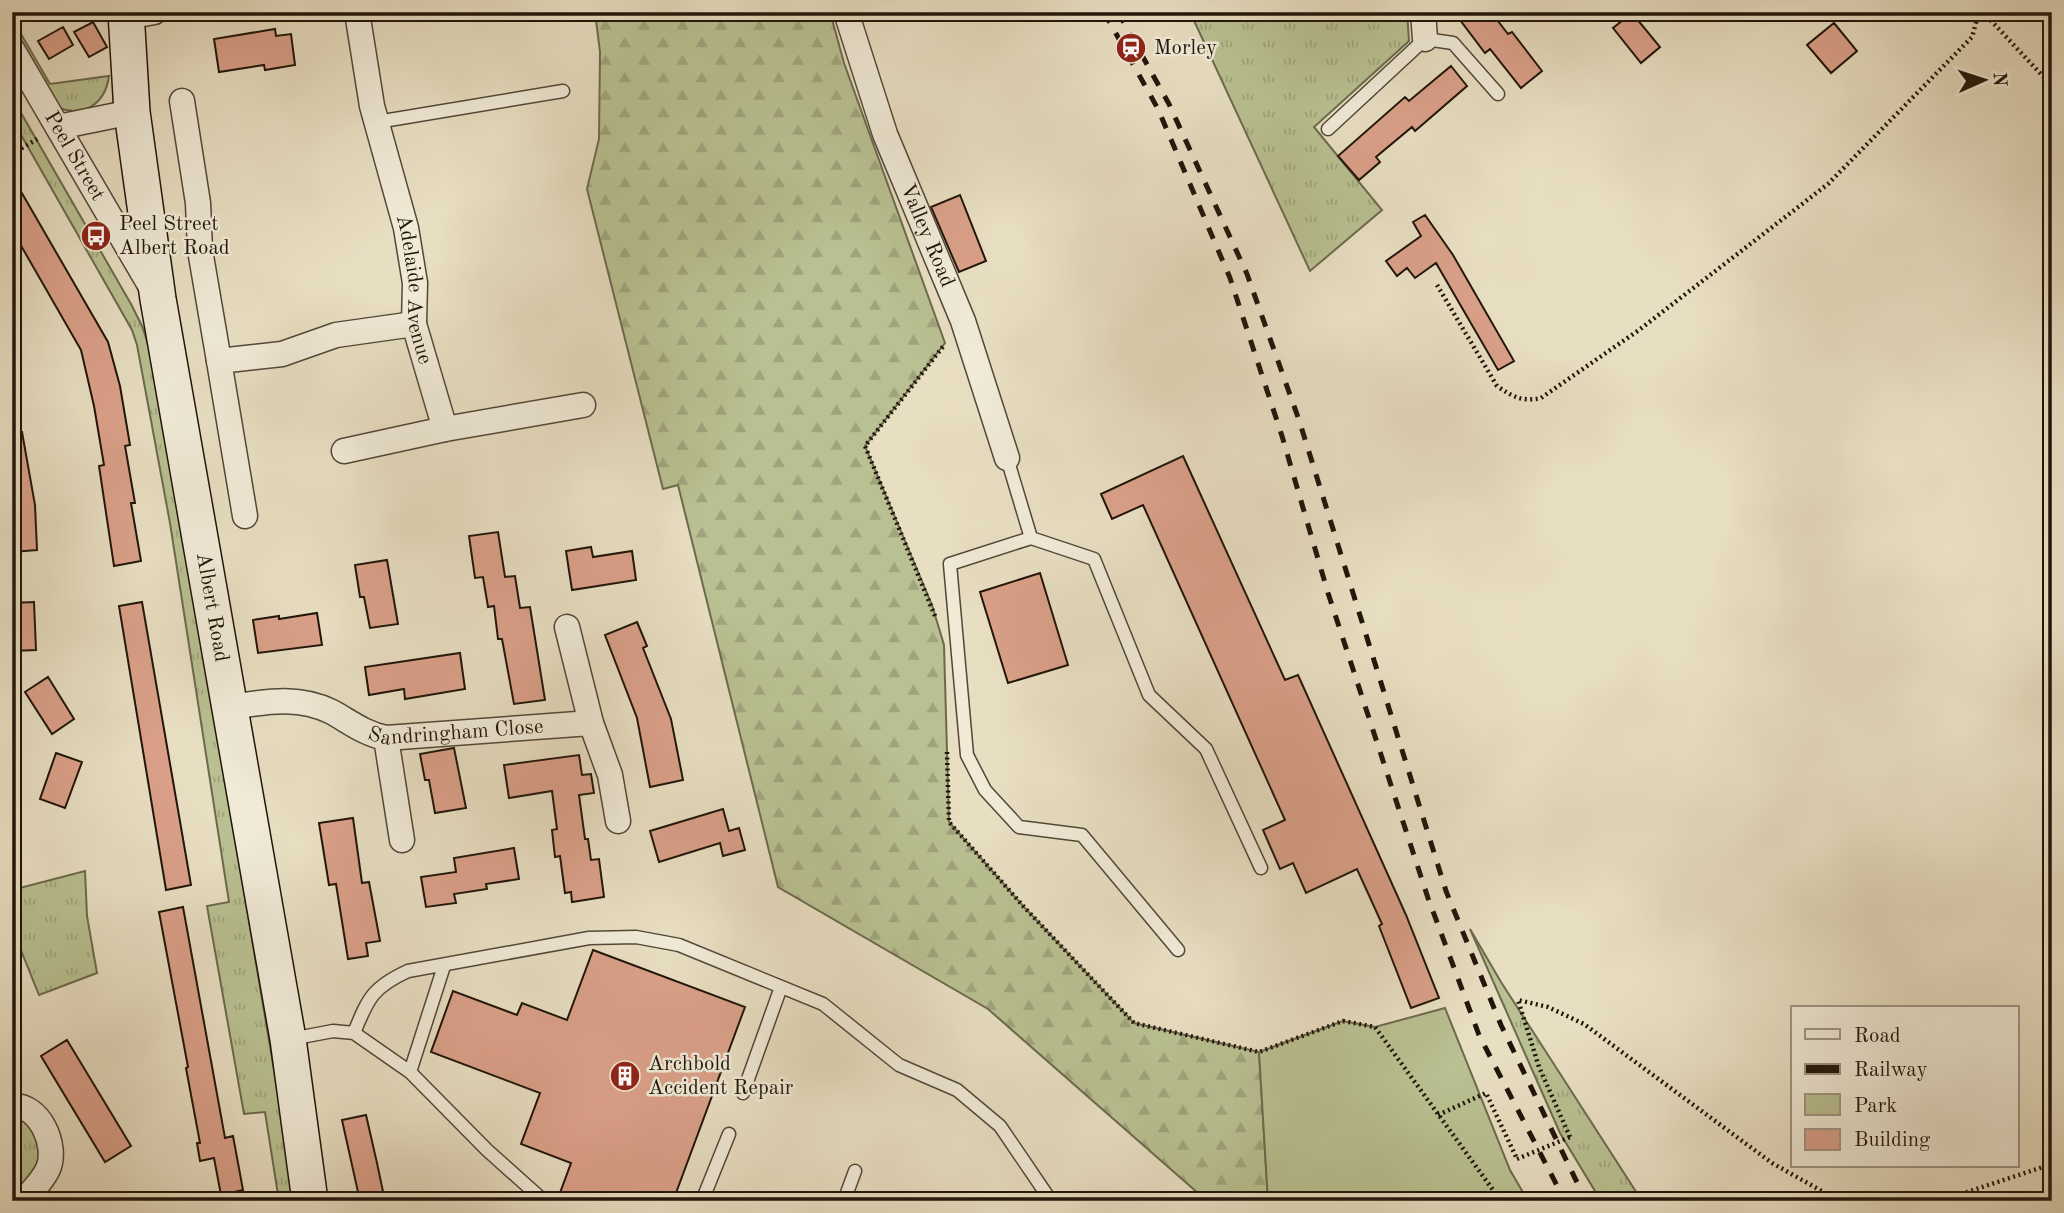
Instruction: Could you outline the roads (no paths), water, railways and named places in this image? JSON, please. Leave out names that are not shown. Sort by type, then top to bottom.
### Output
[{"type":"street","name":"Adelaide Avenue","points":[[357,12],[372,106],[405,228],[415,283],[414,324],[445,429]]},
{"type":"street","name":"Valley Road","points":[[846,12],[885,134],[963,321],[1007,458]]},
{"type":"street","points":[[1423,12],[1425,39]]},
{"type":"street","name":"Albert Road","points":[[136,14],[132,111],[158,299],[288,1039],[310,1201]]},
{"type":"street","name":"Peel Street","points":[[12,49],[158,299]]},
{"type":"street","points":[[182,101],[198,203],[200,250],[245,516]]},
{"type":"street","points":[[58,127],[132,111]]},
{"type":"street","points":[[219,361],[282,354],[336,335],[414,324]]},
{"type":"street","points":[[344,451],[445,429],[583,405]]},
{"type":"street","points":[[567,627],[591,723],[610,775],[618,821]]},
{"type":"street","name":"Sandringham Close","points":[[230,707],[283,700],[306,702],[331,712],[356,728],[386,738],[591,723]]},
{"type":"street","points":[[386,738],[402,840]]},
{"type":"street","points":[[12,1105],[20,1105],[36,1115],[50,1136],[49,1168],[24,1201]]},
{"type":"lane","points":[[1328,129],[1425,39],[1453,43],[1499,94]]},
{"type":"lane","points":[[377,122],[563,91]]},
{"type":"lane","points":[[1007,458],[1031,538]]},
{"type":"lane","points":[[1178,950],[1082,835],[1019,827],[985,789],[967,755],[950,564],[1031,538],[1094,559],[1149,695],[1206,749],[1261,868]]},
{"type":"lane","points":[[354,1033],[366,1002],[386,981],[408,971],[589,938],[636,937],[679,945],[823,1004],[899,1065],[957,1090],[1000,1126],[1051,1201]]},
{"type":"lane","points":[[410,1072],[444,966]]},
{"type":"lane","points":[[743,1093],[781,987]]},
{"type":"lane","points":[[288,1039],[333,1031],[354,1033],[410,1072],[487,1150],[544,1201]]},
{"type":"lane","points":[[702,1201],[729,1134]]},
{"type":"lane","points":[[844,1201],[855,1171]]},
{"type":"railway","points":[[1104,12],[1158,109],[1230,278],[1282,436],[1328,593],[1428,898],[1479,1035],[1565,1201]]},
{"type":"railway","points":[[1118,12],[1169,104],[1247,274],[1299,420],[1446,891],[1501,1025],[1586,1201]]},
{"type":"place","name":"Morley","points":[[1131,48]]},
{"type":"place","name":"Peel Street Albert Road","points":[[96,236]]},
{"type":"place","name":"Archbold Accident Repair","points":[[625,1076]]}]
